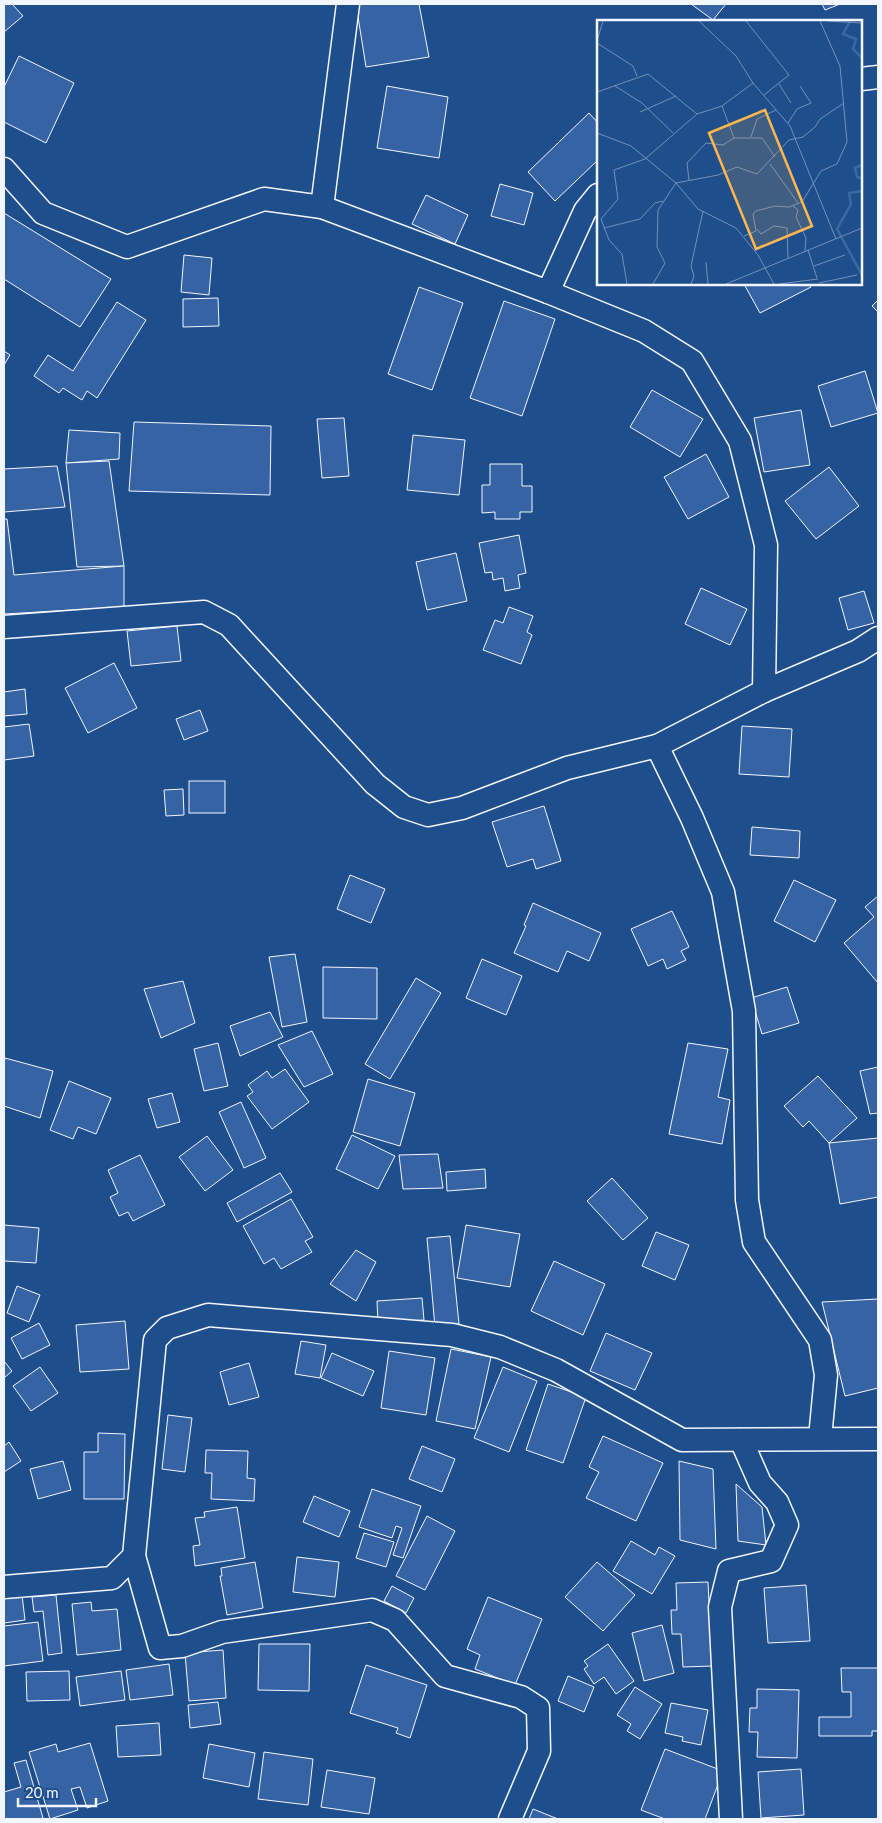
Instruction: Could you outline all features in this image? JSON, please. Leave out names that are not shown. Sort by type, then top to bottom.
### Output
[{"type":"street","points":[[322,207],[348,4]]},
{"type":"street","points":[[862,78],[878,77]]},
{"type":"street","points":[[4,169],[43,213],[126,247],[264,200],[322,207],[548,292],[644,331],[692,361],[740,441],[766,545],[764,691]]},
{"type":"street","points":[[548,292],[585,211],[597,196]]},
{"type":"street","points":[[4,628],[204,612],[229,624],[375,784],[404,807],[428,815],[462,808],[567,768],[657,746],[764,691],[858,651],[878,638]]},
{"type":"street","points":[[657,746],[692,818],[723,892],[744,1011],[748,1200],[754,1242],[820,1340],[826,1375],[820,1438]]},
{"type":"street","points":[[510,1819],[539,1751],[538,1708],[521,1696],[445,1676],[395,1620],[372,1610],[222,1632],[182,1646],[160,1648],[134,1556],[155,1340],[168,1328],[208,1315],[452,1335],[500,1347],[556,1370],[682,1440],[878,1439]]},
{"type":"street","points":[[731,1819],[720,1607],[728,1571],[771,1561],[787,1525],[777,1502],[760,1483],[741,1440]]},
{"type":"street","points":[[4,1587],[112,1578],[134,1556]]},
{"type":"building","points":[[4,4],[12,4],[23,16],[4,32]]},
{"type":"building","points":[[356,4],[419,4],[429,57],[366,67]]},
{"type":"building","points":[[691,4],[726,4],[713,20]]},
{"type":"building","points":[[822,4],[840,4],[825,10]]},
{"type":"building","points":[[19,56],[74,83],[46,143],[4,122],[4,87]]},
{"type":"building","points":[[387,86],[448,97],[439,158],[377,148]]},
{"type":"building","points":[[589,113],[597,122],[597,161],[555,201],[528,172]]},
{"type":"building","points":[[500,184],[533,193],[524,225],[491,216]]},
{"type":"building","points":[[426,195],[468,215],[455,244],[412,224]]},
{"type":"building","points":[[4,213],[111,279],[80,327],[4,279]]},
{"type":"building","points":[[184,255],[212,258],[209,295],[181,292]]},
{"type":"building","points":[[745,285],[810,285],[811,287],[760,313]]},
{"type":"building","points":[[419,287],[463,303],[432,390],[388,374]]},
{"type":"building","points":[[218,298],[219,326],[183,327],[183,299]]},
{"type":"building","points":[[878,300],[878,312],[872,306]]},
{"type":"building","points":[[504,301],[555,319],[522,416],[470,398]]},
{"type":"building","points":[[117,302],[146,320],[97,398],[87,391],[82,400],[63,388],[59,393],[34,376],[48,355],[73,371]]},
{"type":"building","points":[[4,351],[10,355],[4,365]]},
{"type":"building","points":[[865,371],[878,413],[831,427],[818,386]]},
{"type":"building","points":[[652,390],[703,419],[680,457],[630,427]]},
{"type":"building","points":[[801,410],[810,465],[764,472],[754,418]]},
{"type":"building","points":[[344,418],[349,476],[322,478],[317,419]]},
{"type":"building","points":[[134,422],[271,426],[270,495],[129,491]]},
{"type":"building","points":[[69,430],[120,433],[119,459],[66,463]]},
{"type":"building","points":[[413,435],[465,440],[459,495],[407,490]]},
{"type":"building","points":[[706,454],[729,497],[688,519],[664,477]]},
{"type":"building","points":[[109,461],[124,566],[77,567],[66,463]]},
{"type":"building","points":[[490,464],[522,464],[522,486],[532,486],[532,512],[520,512],[520,519],[495,519],[495,512],[482,513],[482,485],[490,485]]},
{"type":"building","points":[[57,466],[65,507],[4,512],[4,469]]},
{"type":"building","points":[[829,467],[859,506],[816,539],[785,501]]},
{"type":"building","points":[[4,519],[7,519],[14,575],[124,566],[124,607],[4,614]]},
{"type":"building","points":[[519,535],[526,573],[518,575],[520,588],[505,591],[503,578],[493,580],[492,572],[485,573],[479,543]]},
{"type":"building","points":[[456,553],[467,601],[427,610],[416,562]]},
{"type":"building","points":[[701,588],[747,609],[730,645],[685,624]]},
{"type":"building","points":[[864,591],[874,623],[848,630],[839,598]]},
{"type":"building","points":[[509,607],[533,616],[527,632],[532,635],[521,664],[483,650],[495,620],[503,623]]},
{"type":"building","points":[[177,626],[181,661],[131,666],[127,631]]},
{"type":"building","points":[[114,663],[137,708],[88,733],[65,688]]},
{"type":"building","points":[[25,689],[27,714],[4,716],[4,692]]},
{"type":"building","points":[[200,710],[208,731],[184,740],[176,719]]},
{"type":"building","points":[[29,724],[34,756],[4,760],[4,727]]},
{"type":"building","points":[[742,726],[792,729],[789,777],[739,774]]},
{"type":"building","points":[[189,781],[225,781],[225,813],[189,813]]},
{"type":"building","points":[[183,789],[184,815],[166,816],[164,790]]},
{"type":"building","points":[[544,806],[561,861],[536,869],[533,859],[507,867],[492,822]]},
{"type":"building","points":[[752,827],[800,831],[799,858],[750,855]]},
{"type":"building","points":[[350,875],[385,889],[371,923],[337,909]]},
{"type":"building","points":[[794,880],[836,900],[815,942],[774,921]]},
{"type":"building","points":[[878,896],[878,983],[844,943],[874,917],[865,907]]},
{"type":"building","points":[[533,903],[601,933],[589,961],[567,951],[558,972],[514,953],[526,926],[524,925]]},
{"type":"building","points":[[672,911],[689,947],[681,951],[686,960],[667,969],[663,959],[648,966],[631,929]]},
{"type":"building","points":[[295,954],[307,1022],[282,1027],[269,957]]},
{"type":"building","points":[[482,959],[522,976],[506,1015],[466,998]]},
{"type":"building","points":[[323,967],[377,968],[377,1019],[323,1018]]},
{"type":"building","points":[[416,978],[441,993],[390,1079],[365,1064]]},
{"type":"building","points":[[183,981],[195,1023],[161,1038],[144,989]]},
{"type":"building","points":[[787,987],[799,1023],[762,1034],[751,998]]},
{"type":"building","points":[[270,1012],[283,1037],[240,1056],[230,1026]]},
{"type":"building","points":[[312,1031],[333,1074],[304,1087],[278,1045]]},
{"type":"building","points":[[218,1043],[228,1086],[204,1091],[194,1049]]},
{"type":"building","points":[[688,1043],[728,1049],[718,1097],[730,1100],[722,1144],[669,1134]]},
{"type":"building","points":[[5,1058],[53,1071],[40,1118],[4,1106]]},
{"type":"building","points":[[878,1067],[878,1113],[870,1114],[860,1071]]},
{"type":"building","points":[[285,1069],[309,1102],[272,1129],[247,1096],[253,1092],[248,1085],[267,1071],[272,1078]]},
{"type":"building","points":[[818,1076],[857,1118],[829,1143],[809,1121],[803,1127],[784,1106]]},
{"type":"building","points":[[368,1079],[415,1093],[400,1146],[353,1132]]},
{"type":"building","points":[[69,1081],[111,1098],[96,1134],[78,1127],[73,1139],[50,1130]]},
{"type":"building","points":[[172,1093],[180,1122],[157,1128],[148,1099]]},
{"type":"building","points":[[241,1102],[266,1158],[244,1168],[219,1112]]},
{"type":"building","points":[[352,1135],[395,1156],[378,1189],[336,1169]]},
{"type":"building","points":[[207,1136],[233,1170],[205,1191],[179,1157]]},
{"type":"building","points":[[878,1138],[878,1197],[840,1204],[829,1143]]},
{"type":"building","points":[[438,1154],[443,1188],[403,1189],[399,1155]]},
{"type":"building","points":[[140,1155],[165,1205],[133,1221],[128,1212],[119,1216],[110,1197],[118,1193],[108,1170]]},
{"type":"building","points":[[485,1169],[486,1188],[447,1191],[446,1172]]},
{"type":"building","points":[[280,1173],[292,1192],[237,1222],[227,1203]]},
{"type":"building","points":[[612,1178],[648,1218],[623,1240],[587,1201]]},
{"type":"building","points":[[291,1199],[313,1237],[305,1241],[312,1252],[281,1269],[274,1258],[264,1264],[243,1226]]},
{"type":"building","points":[[4,1225],[39,1228],[36,1263],[4,1261]]},
{"type":"building","points":[[466,1225],[520,1234],[510,1287],[457,1278]]},
{"type":"building","points":[[656,1232],[689,1245],[675,1280],[642,1266]]},
{"type":"building","points":[[450,1236],[459,1324],[435,1327],[427,1238]]},
{"type":"building","points":[[356,1250],[376,1262],[356,1301],[330,1284]]},
{"type":"building","points":[[554,1261],[605,1284],[583,1335],[531,1311]]},
{"type":"building","points":[[17,1286],[40,1295],[29,1322],[7,1313]]},
{"type":"building","points":[[422,1298],[424,1320],[378,1323],[377,1301]]},
{"type":"building","points":[[878,1299],[878,1388],[845,1396],[822,1302]]},
{"type":"building","points":[[125,1321],[129,1369],[80,1372],[76,1325]]},
{"type":"building","points":[[39,1323],[50,1345],[22,1359],[11,1338]]},
{"type":"building","points":[[606,1333],[652,1353],[635,1390],[590,1371]]},
{"type":"building","points":[[301,1341],[326,1345],[320,1378],[295,1374]]},
{"type":"building","points":[[451,1349],[491,1357],[475,1429],[436,1421]]},
{"type":"building","points":[[389,1351],[435,1358],[426,1415],[381,1408]]},
{"type":"building","points":[[332,1353],[374,1371],[363,1396],[321,1378]]},
{"type":"building","points":[[4,1361],[12,1371],[4,1378]]},
{"type":"building","points":[[249,1363],[259,1397],[229,1405],[220,1372]]},
{"type":"building","points":[[40,1367],[58,1393],[31,1411],[13,1386]]},
{"type":"building","points":[[503,1367],[537,1381],[509,1452],[474,1438]]},
{"type":"building","points":[[548,1384],[586,1397],[563,1463],[526,1450]]},
{"type":"building","points":[[168,1415],[192,1418],[185,1472],[162,1469]]},
{"type":"building","points":[[98,1433],[125,1434],[124,1499],[84,1499],[84,1452],[98,1452]]},
{"type":"building","points":[[603,1436],[663,1463],[636,1521],[586,1498],[599,1472],[589,1467]]},
{"type":"building","points":[[9,1442],[21,1461],[4,1472],[4,1446]]},
{"type":"building","points":[[422,1446],[455,1459],[442,1492],[409,1479]]},
{"type":"building","points":[[206,1450],[248,1451],[247,1478],[255,1479],[254,1501],[211,1499],[212,1473],[205,1473]]},
{"type":"building","points":[[63,1461],[71,1490],[38,1499],[30,1469]]},
{"type":"building","points":[[679,1461],[713,1469],[716,1549],[680,1540]]},
{"type":"building","points":[[736,1484],[762,1507],[766,1545],[738,1541]]},
{"type":"building","points":[[372,1489],[421,1506],[403,1558],[393,1555],[402,1528],[396,1526],[392,1538],[359,1527]]},
{"type":"building","points":[[314,1496],[350,1511],[339,1537],[303,1522]]},
{"type":"building","points":[[237,1507],[245,1558],[195,1566],[193,1546],[200,1545],[195,1518],[205,1517],[204,1512]]},
{"type":"building","points":[[427,1516],[455,1531],[425,1590],[396,1576]]},
{"type":"building","points":[[364,1533],[394,1542],[386,1567],[356,1558]]},
{"type":"building","points":[[631,1541],[655,1555],[659,1547],[675,1556],[652,1594],[613,1571]]},
{"type":"building","points":[[297,1557],[339,1562],[335,1597],[293,1592]]},
{"type":"building","points":[[255,1562],[263,1608],[227,1615],[220,1576],[222,1576],[221,1568]]},
{"type":"building","points":[[597,1562],[635,1595],[603,1631],[565,1597]]},
{"type":"building","points":[[708,1582],[712,1666],[683,1667],[681,1634],[672,1634],[671,1610],[677,1610],[676,1583]]},
{"type":"building","points":[[806,1585],[810,1641],[768,1643],[764,1588]]},
{"type":"building","points":[[392,1586],[414,1598],[406,1613],[384,1601]]},
{"type":"building","points":[[22,1595],[25,1620],[4,1623],[4,1598]]},
{"type":"building","points":[[56,1595],[62,1653],[48,1655],[43,1611],[34,1612],[32,1597]]},
{"type":"building","points":[[488,1597],[542,1619],[515,1685],[475,1669],[480,1655],[467,1649]]},
{"type":"building","points":[[91,1602],[92,1611],[117,1609],[121,1650],[77,1655],[72,1604]]},
{"type":"building","points":[[38,1622],[43,1661],[4,1666],[4,1626]]},
{"type":"building","points":[[662,1625],[674,1673],[644,1681],[632,1633]]},
{"type":"building","points":[[259,1644],[310,1644],[309,1691],[258,1690]]},
{"type":"building","points":[[608,1644],[634,1681],[616,1694],[604,1677],[594,1684],[584,1669],[588,1666],[584,1661]]},
{"type":"building","points":[[223,1650],[226,1698],[189,1701],[185,1653]]},
{"type":"building","points":[[169,1664],[173,1695],[130,1700],[126,1670]]},
{"type":"building","points":[[366,1665],[427,1685],[410,1738],[396,1733],[398,1728],[350,1713]]},
{"type":"building","points":[[841,1668],[878,1668],[878,1731],[872,1731],[872,1736],[819,1736],[819,1717],[851,1717],[851,1692],[842,1692]]},
{"type":"building","points":[[69,1671],[70,1700],[27,1701],[26,1672]]},
{"type":"building","points":[[121,1671],[125,1700],[80,1706],[76,1677]]},
{"type":"building","points":[[568,1676],[594,1687],[584,1712],[558,1701]]},
{"type":"building","points":[[635,1687],[662,1704],[640,1739],[627,1731],[631,1724],[617,1715]]},
{"type":"building","points":[[757,1689],[799,1690],[797,1758],[757,1757],[758,1732],[749,1732],[750,1708],[757,1708]]},
{"type":"building","points":[[218,1702],[221,1724],[190,1728],[188,1705]]},
{"type":"building","points":[[671,1703],[708,1710],[701,1745],[682,1741],[683,1737],[665,1733]]},
{"type":"building","points":[[159,1723],[161,1755],[118,1757],[116,1726]]},
{"type":"building","points":[[90,1743],[108,1801],[87,1808],[80,1787],[71,1789],[78,1810],[50,1819],[29,1752],[56,1744],[58,1752]]},
{"type":"building","points":[[209,1744],[255,1753],[249,1787],[203,1778]]},
{"type":"building","points":[[665,1749],[723,1771],[705,1819],[665,1819],[641,1810]]},
{"type":"building","points":[[264,1752],[313,1759],[308,1805],[258,1799]]},
{"type":"building","points":[[26,1760],[43,1818],[4,1819],[4,1792],[21,1787],[14,1763]]},
{"type":"building","points":[[801,1769],[804,1815],[761,1818],[758,1772]]},
{"type":"building","points":[[327,1770],[375,1778],[369,1814],[321,1807]]},
{"type":"building","points":[[533,1809],[558,1819],[529,1819]]}]
